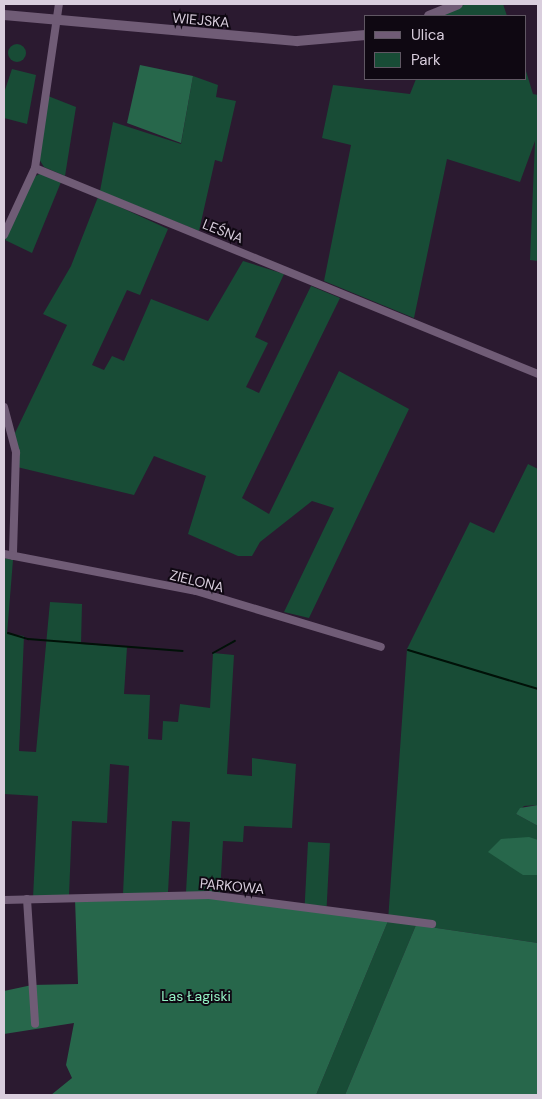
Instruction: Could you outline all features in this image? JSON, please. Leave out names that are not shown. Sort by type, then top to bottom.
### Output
[{"type":"street","points":[[4,235],[35,168],[60,4]]},
{"type":"street","points":[[431,15],[458,4]]},
{"type":"street","name":"WIEJSKA","points":[[4,15],[297,41],[364,35]]},
{"type":"street","name":"LEŚNA","points":[[35,168],[538,374]]},
{"type":"street","points":[[4,407],[16,452],[13,556]]},
{"type":"street","name":"ZIELONA","points":[[4,554],[196,591],[381,647]]},
{"type":"street","name":"PARKOWA","points":[[4,900],[209,895],[432,924]]},
{"type":"street","points":[[27,899],[35,1024]]},
{"type":"green space","points":[[466,4],[503,4],[507,15],[442,15]]},
{"type":"green space","points":[[17,44],[23,47],[26,53],[23,59],[17,62],[11,59],[8,53],[11,47]]},
{"type":"green space","points":[[140,65],[193,76],[181,143],[127,123]]},
{"type":"green space","points":[[12,69],[36,75],[27,124],[4,118],[4,93]]},
{"type":"green space","points":[[527,74],[533,94],[538,95],[538,261],[530,260],[535,141],[520,182],[447,159],[414,318],[324,281],[351,145],[322,138],[333,85],[410,94],[416,80],[527,80]]},
{"type":"green space","points":[[193,76],[218,85],[216,97],[236,101],[222,162],[215,160],[199,231],[100,191],[113,122],[181,144]]},
{"type":"green space","points":[[48,96],[76,107],[65,176],[44,167],[39,159]]},
{"type":"green space","points":[[41,173],[61,182],[32,253],[5,240],[34,177]]},
{"type":"green space","points":[[98,197],[168,229],[140,295],[127,290],[92,365],[104,370],[112,356],[124,361],[151,299],[208,321],[243,261],[284,274],[255,337],[268,343],[246,387],[259,393],[311,286],[340,298],[242,498],[269,514],[339,371],[409,409],[309,618],[284,612],[334,508],[312,501],[260,542],[252,556],[238,556],[188,534],[206,476],[154,456],[134,495],[17,467],[15,433],[67,325],[43,314],[71,266]]},
{"type":"green space","points":[[528,464],[538,469],[538,805],[524,806],[516,814],[538,826],[538,943],[416,925],[345,1095],[316,1095],[388,921],[407,649],[470,522],[494,533]]},
{"type":"green space","points":[[4,558],[13,560],[7,634],[24,636],[19,751],[36,752],[50,602],[82,604],[81,644],[127,647],[124,694],[150,695],[148,739],[162,740],[163,721],[178,722],[180,704],[210,708],[213,653],[234,655],[227,774],[252,776],[252,758],[296,764],[292,828],[244,826],[243,842],[223,841],[220,894],[186,892],[190,822],[172,821],[168,892],[123,894],[129,766],[110,764],[107,823],[72,821],[69,896],[33,898],[38,796],[4,794]]},
{"type":"green space","points":[[538,805],[538,826],[516,814],[520,808]]},
{"type":"green space","points":[[529,837],[538,840],[538,875],[523,875],[488,852],[501,839]]},
{"type":"green space","points":[[308,842],[330,843],[327,906],[305,905]]},
{"type":"green space","name":"Las Łagiski","points":[[208,897],[388,921],[316,1095],[51,1095],[72,1078],[66,1065],[74,1023],[4,1034],[4,991],[32,985],[78,984],[75,899]]},
{"type":"green space","points":[[416,925],[538,943],[538,1095],[345,1095]]},
{"type":"waterway","points":[[8,633],[28,639],[183,651]]},
{"type":"waterway","points":[[213,653],[235,641]]},
{"type":"waterway","points":[[408,650],[538,689]]}]
